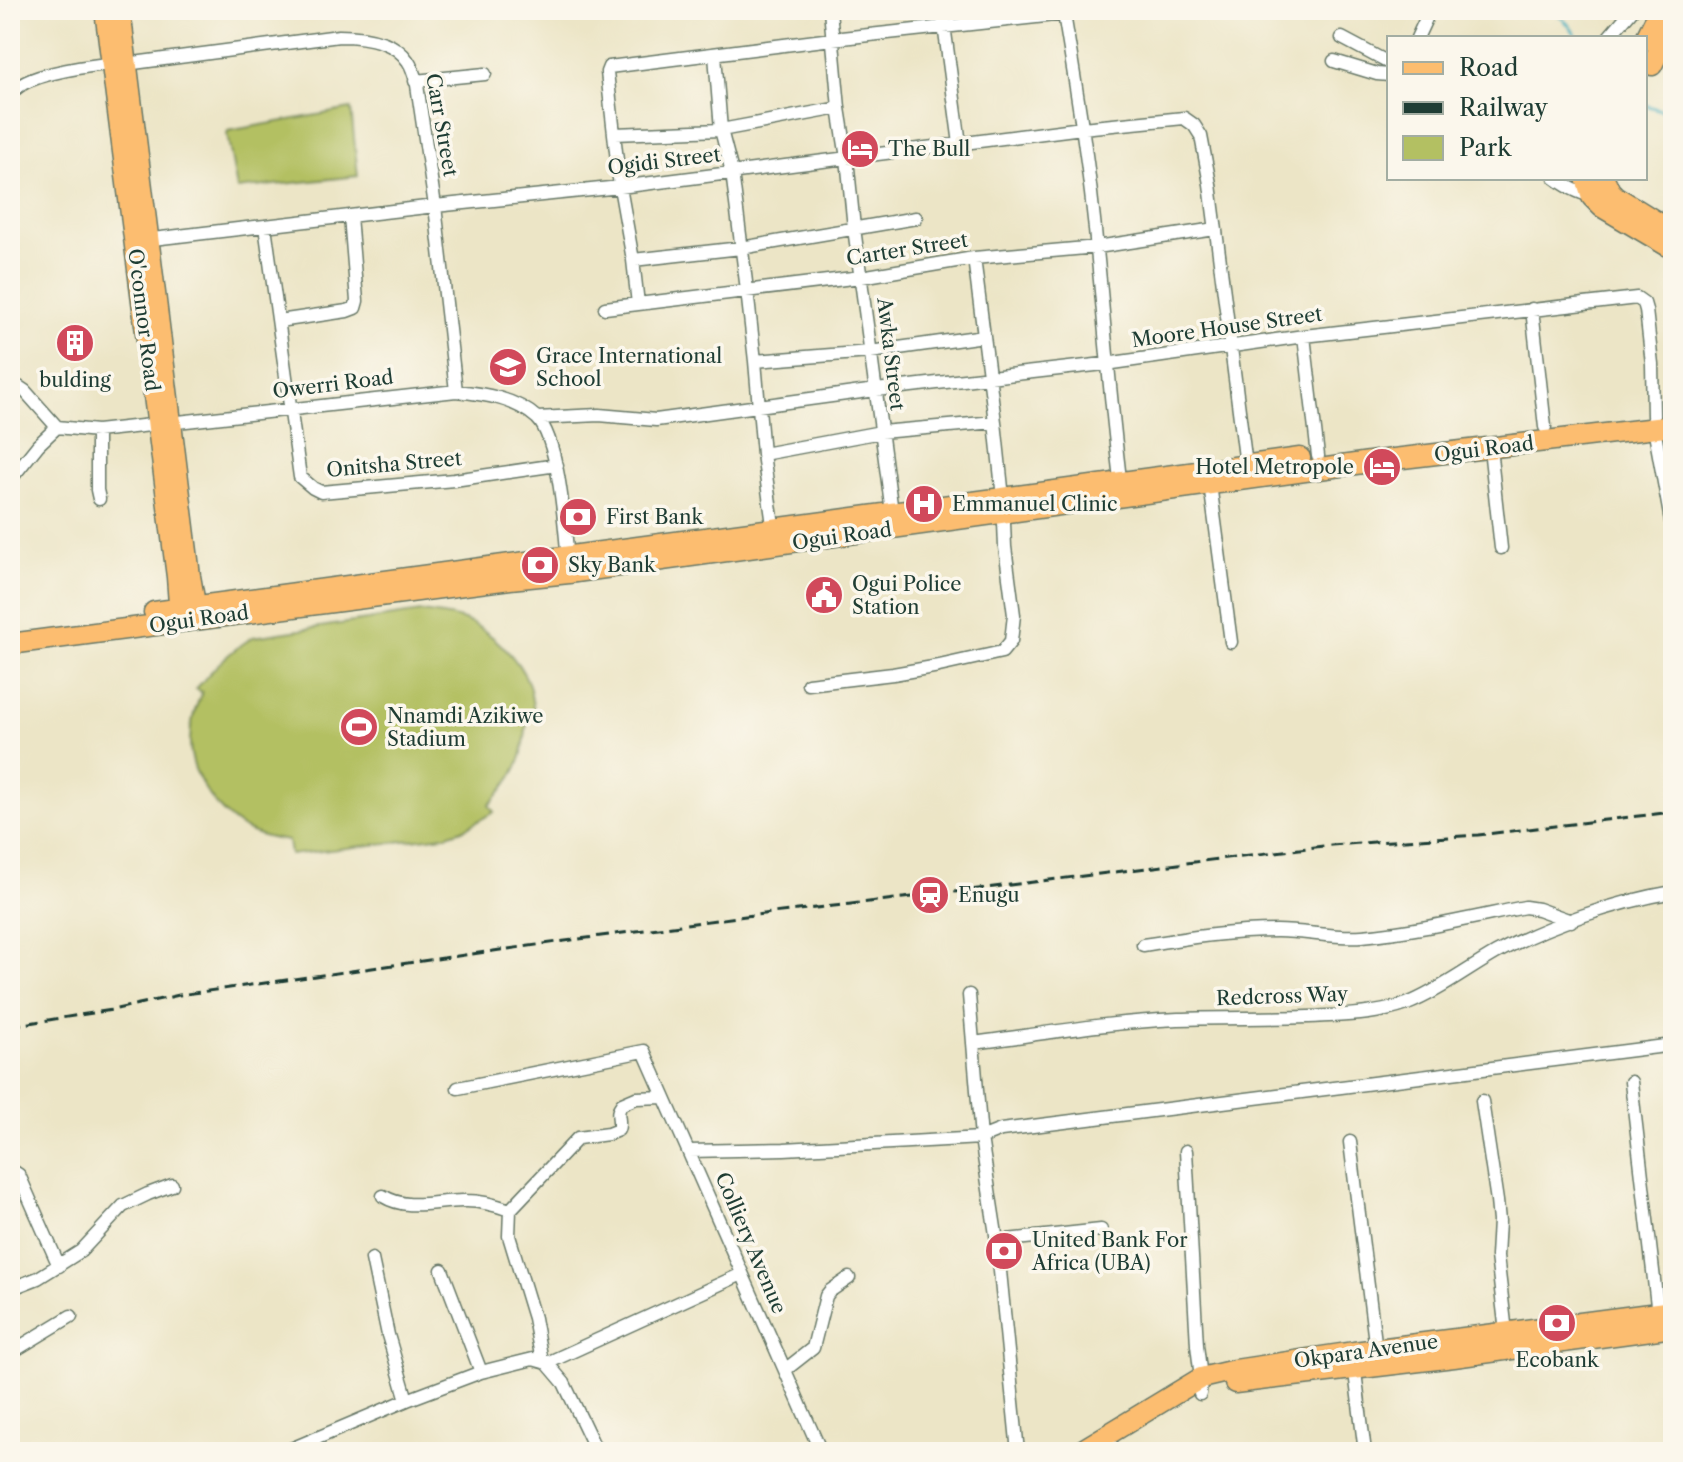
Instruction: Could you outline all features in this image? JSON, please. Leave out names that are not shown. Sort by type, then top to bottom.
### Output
[{"type":"main road","points":[[105,10],[119,63]]},
{"type":"main road","points":[[119,63],[120,10]]},
{"type":"main road","points":[[1647,36],[1660,10]]},
{"type":"main road","points":[[1649,70],[1673,22]]},
{"type":"main road","name":"O'connor Road","points":[[119,63],[188,614]]},
{"type":"main road","points":[[1598,186],[1673,232]]},
{"type":"main road","points":[[1598,186],[1602,207],[1673,249]]},
{"type":"main road","name":"Ogui Road","points":[[10,630],[155,612],[188,614],[218,602],[568,564],[1122,489],[1246,465],[1545,427],[1663,421]]},
{"type":"main road","name":"Ogui Road","points":[[1122,489],[1210,484],[1490,448],[1663,421]]},
{"type":"main road","name":"Ogui Road","points":[[774,536],[892,512],[1002,506]]},
{"type":"main road","name":"Ogui Road","points":[[10,644],[188,614],[510,579],[568,564]]},
{"type":"main road","points":[[155,612],[184,576],[218,602]]},
{"type":"main road","name":"Okpara Avenue","points":[[1354,1360],[1376,1350],[1453,1348],[1506,1332],[1668,1317]]},
{"type":"main road","name":"Okpara Avenue","points":[[1079,1452],[1235,1370],[1453,1348],[1668,1317]]},
{"type":"main road","name":"Okpara Avenue","points":[[1111,1450],[1200,1386]]},
{"type":"street","name":"Awka Street","points":[[830,10],[839,108],[892,512]]},
{"type":"street","points":[[942,10],[960,144]]},
{"type":"street","points":[[1418,36],[1430,10]]},
{"type":"street","points":[[1610,36],[1632,10]]},
{"type":"street","points":[[638,304],[620,187],[607,72],[609,67],[1064,12],[1097,247],[1122,489]]},
{"type":"street","name":"Carr Street","points":[[10,94],[33,79],[119,63],[339,36],[357,36],[381,42],[396,50],[407,59],[415,81],[435,206],[456,391]]},
{"type":"street","points":[[1342,38],[1387,62]]},
{"type":"street","points":[[715,55],[721,130],[732,172],[774,536]]},
{"type":"street","points":[[1334,61],[1387,75]]},
{"type":"street","points":[[415,81],[485,74]]},
{"type":"street","points":[[614,134],[721,130],[839,108]]},
{"type":"street","name":"Ogidi Street","points":[[141,240],[620,187],[1082,128],[1184,118],[1194,125],[1201,136],[1215,229]]},
{"type":"street","points":[[1559,180],[1578,191],[1598,186]]},
{"type":"street","points":[[279,321],[355,308],[350,216]]},
{"type":"street","points":[[633,260],[741,248],[916,218]]},
{"type":"street","name":"Onitsha Street","points":[[265,226],[300,477],[313,488],[321,492],[454,480],[557,465]]},
{"type":"street","points":[[1215,229],[1246,465]]},
{"type":"street","name":"Carter Street","points":[[605,308],[861,277],[974,258],[1097,247],[1215,229]]},
{"type":"street","points":[[808,684],[893,674],[1002,652],[1013,633],[1014,615],[995,422],[974,258]]},
{"type":"street","name":"Moore House Street","points":[[537,418],[599,415],[656,420],[876,390],[1107,364],[1304,336],[1637,298],[1644,303],[1646,310],[1663,421]]},
{"type":"street","points":[[1532,309],[1545,427]]},
{"type":"street","points":[[755,361],[870,352],[984,336]]},
{"type":"street","points":[[1304,336],[1318,456]]},
{"type":"street","points":[[10,385],[25,391],[57,427],[10,480]]},
{"type":"street","name":"Owerri Road","points":[[57,427],[97,431],[456,391],[497,397],[537,418]]},
{"type":"street","points":[[537,418],[546,431],[557,465],[568,564]]},
{"type":"street","points":[[1663,421],[1673,532]]},
{"type":"street","points":[[763,454],[881,432],[995,422]]},
{"type":"street","points":[[97,431],[99,499]]},
{"type":"street","points":[[1490,448],[1501,548]]},
{"type":"street","points":[[1210,484],[1231,642]]},
{"type":"street","name":"Redcross Way","points":[[973,1043],[1147,1021],[1292,1018],[1381,1010],[1407,1004],[1539,932],[1610,907],[1673,892]]},
{"type":"street","points":[[1143,945],[1218,933],[1299,931],[1334,937],[1361,936],[1427,928],[1525,907],[1571,921]]},
{"type":"street","points":[[969,995],[981,1138],[997,1241],[1018,1452]]},
{"type":"street","points":[[689,1151],[981,1138],[1001,1130],[1673,1045]]},
{"type":"street","name":"Colliery Avenue","points":[[458,1088],[644,1051],[821,1452]]},
{"type":"street","points":[[1631,1082],[1668,1317]]},
{"type":"street","points":[[597,1452],[567,1388],[544,1362],[509,1236],[510,1210],[578,1138],[618,1130],[617,1114],[622,1104],[636,1098],[664,1097]]},
{"type":"street","points":[[1482,1101],[1497,1201],[1497,1256],[1506,1332]]},
{"type":"street","points":[[1350,1142],[1376,1350]]},
{"type":"street","points":[[1186,1151],[1200,1386]]},
{"type":"street","points":[[10,1169],[19,1175],[59,1266]]},
{"type":"street","points":[[10,1289],[38,1278],[81,1251],[123,1206],[172,1185]]},
{"type":"street","points":[[383,1196],[408,1205],[466,1201],[489,1203],[510,1210]]},
{"type":"street","points":[[997,1241],[1101,1230]]},
{"type":"street","points":[[372,1259],[388,1335],[407,1400]]},
{"type":"street","points":[[442,1270],[481,1372]]},
{"type":"street","points":[[284,1452],[481,1372],[527,1359],[544,1362],[742,1274]]},
{"type":"street","points":[[785,1370],[813,1348],[826,1296],[849,1278]]},
{"type":"street","points":[[10,1353],[71,1316]]},
{"type":"street","points":[[1354,1360],[1365,1452]]},
{"type":"green space","points":[[351,109],[358,176],[237,189],[228,131]]},
{"type":"green space","name":"Nnamdi Azikiwe Stadium","points":[[421,612],[459,618],[484,631],[511,655],[529,685],[534,710],[527,711],[525,740],[514,773],[489,805],[494,812],[444,836],[290,855],[288,841],[264,836],[232,820],[210,797],[191,755],[193,716],[202,692],[196,689],[216,667],[253,637]]},
{"type":"waterway","points":[[1553,10],[1577,36]]},
{"type":"waterway","points":[[1647,106],[1673,114]]},
{"type":"railway","points":[[10,1026],[112,1010],[179,995],[737,917],[1331,845],[1478,835],[1673,812]]},
{"type":"place","name":"The Bull","points":[[860,149]]},
{"type":"place","name":"bulding","points":[[75,343]]},
{"type":"place","name":"Grace International School","points":[[508,367]]},
{"type":"place","name":"Hotel Metropole","points":[[1382,467]]},
{"type":"place","name":"Emmanuel Clinic","points":[[924,504]]},
{"type":"place","name":"First Bank","points":[[578,517]]},
{"type":"place","name":"Sky Bank","points":[[540,565]]},
{"type":"place","name":"Ogui Police Station","points":[[824,595]]},
{"type":"place","name":"Nnamdi Azikiwe Stadium","points":[[359,727]]},
{"type":"place","name":"Enugu","points":[[930,895]]},
{"type":"place","name":"United Bank For Africa (UBA)","points":[[1004,1251]]},
{"type":"place","name":"Ecobank","points":[[1557,1323]]}]
